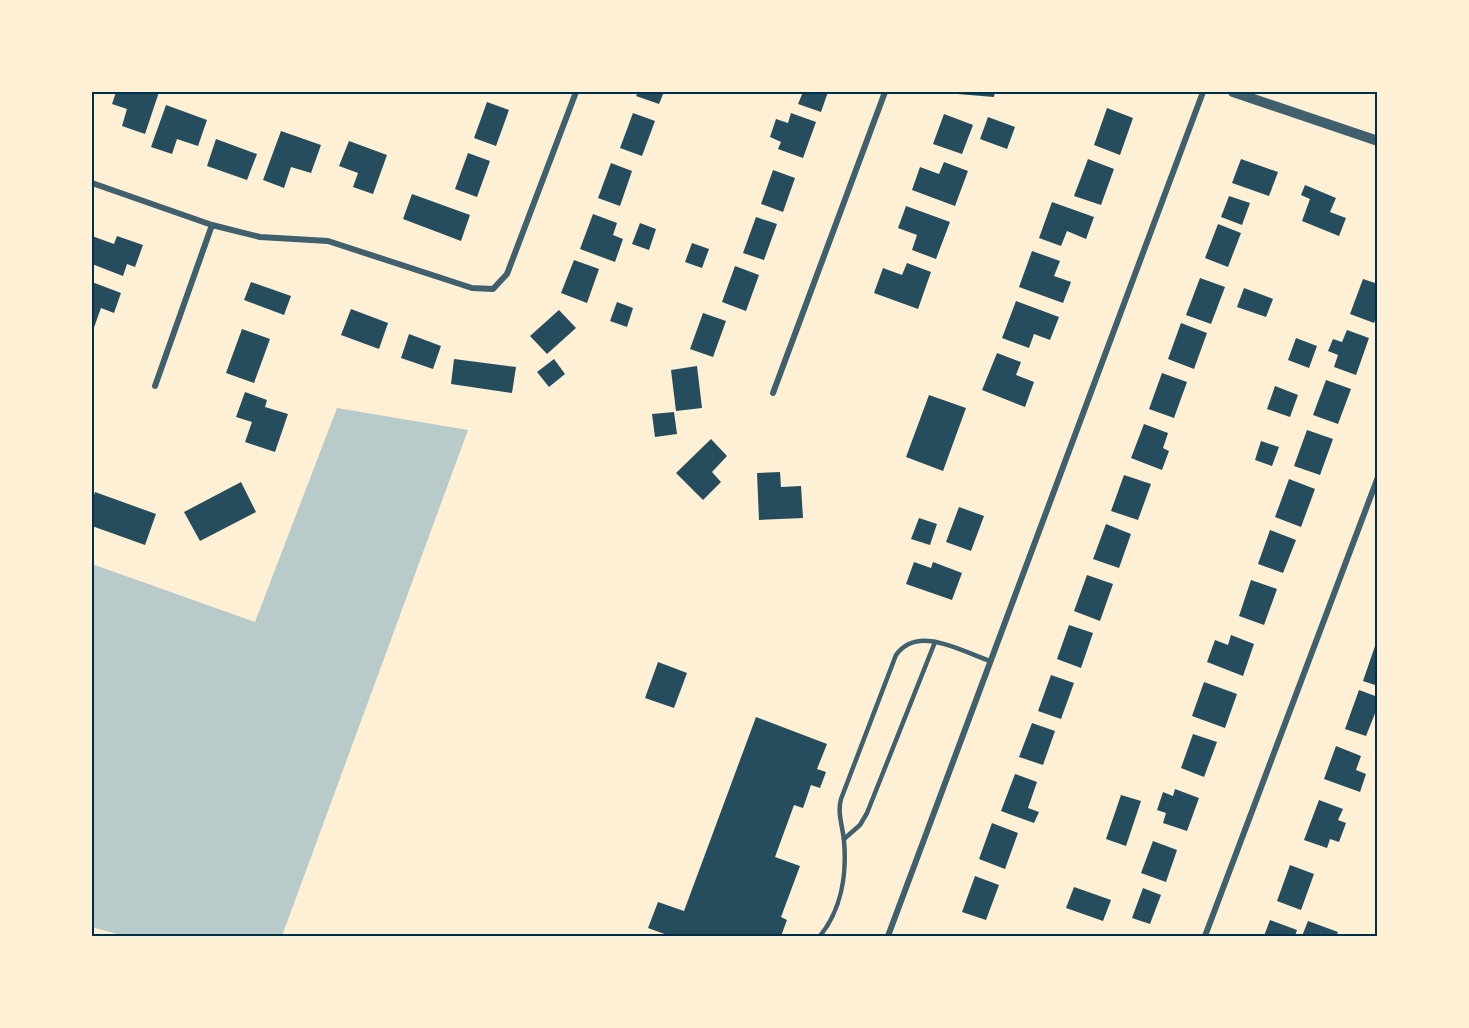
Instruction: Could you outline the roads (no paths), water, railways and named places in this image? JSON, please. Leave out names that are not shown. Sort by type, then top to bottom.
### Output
[{"type":"street","points":[[92,183],[212,225],[260,237],[328,241],[472,288],[493,289],[507,274],[576,92]]},
{"type":"street","points":[[774,393],[885,92]]},
{"type":"street","points":[[888,936],[1203,92]]},
{"type":"street","points":[[1233,92],[1377,141]]},
{"type":"street","points":[[155,386],[212,225]]},
{"type":"street","points":[[1205,936],[1377,481]]},
{"type":"lane","points":[[820,936],[833,918],[844,875],[844,840],[838,811],[841,799],[892,663],[899,650],[910,643],[922,640],[935,642],[990,661]]},
{"type":"lane","points":[[844,840],[848,834],[861,825],[867,813],[935,642]]}]
